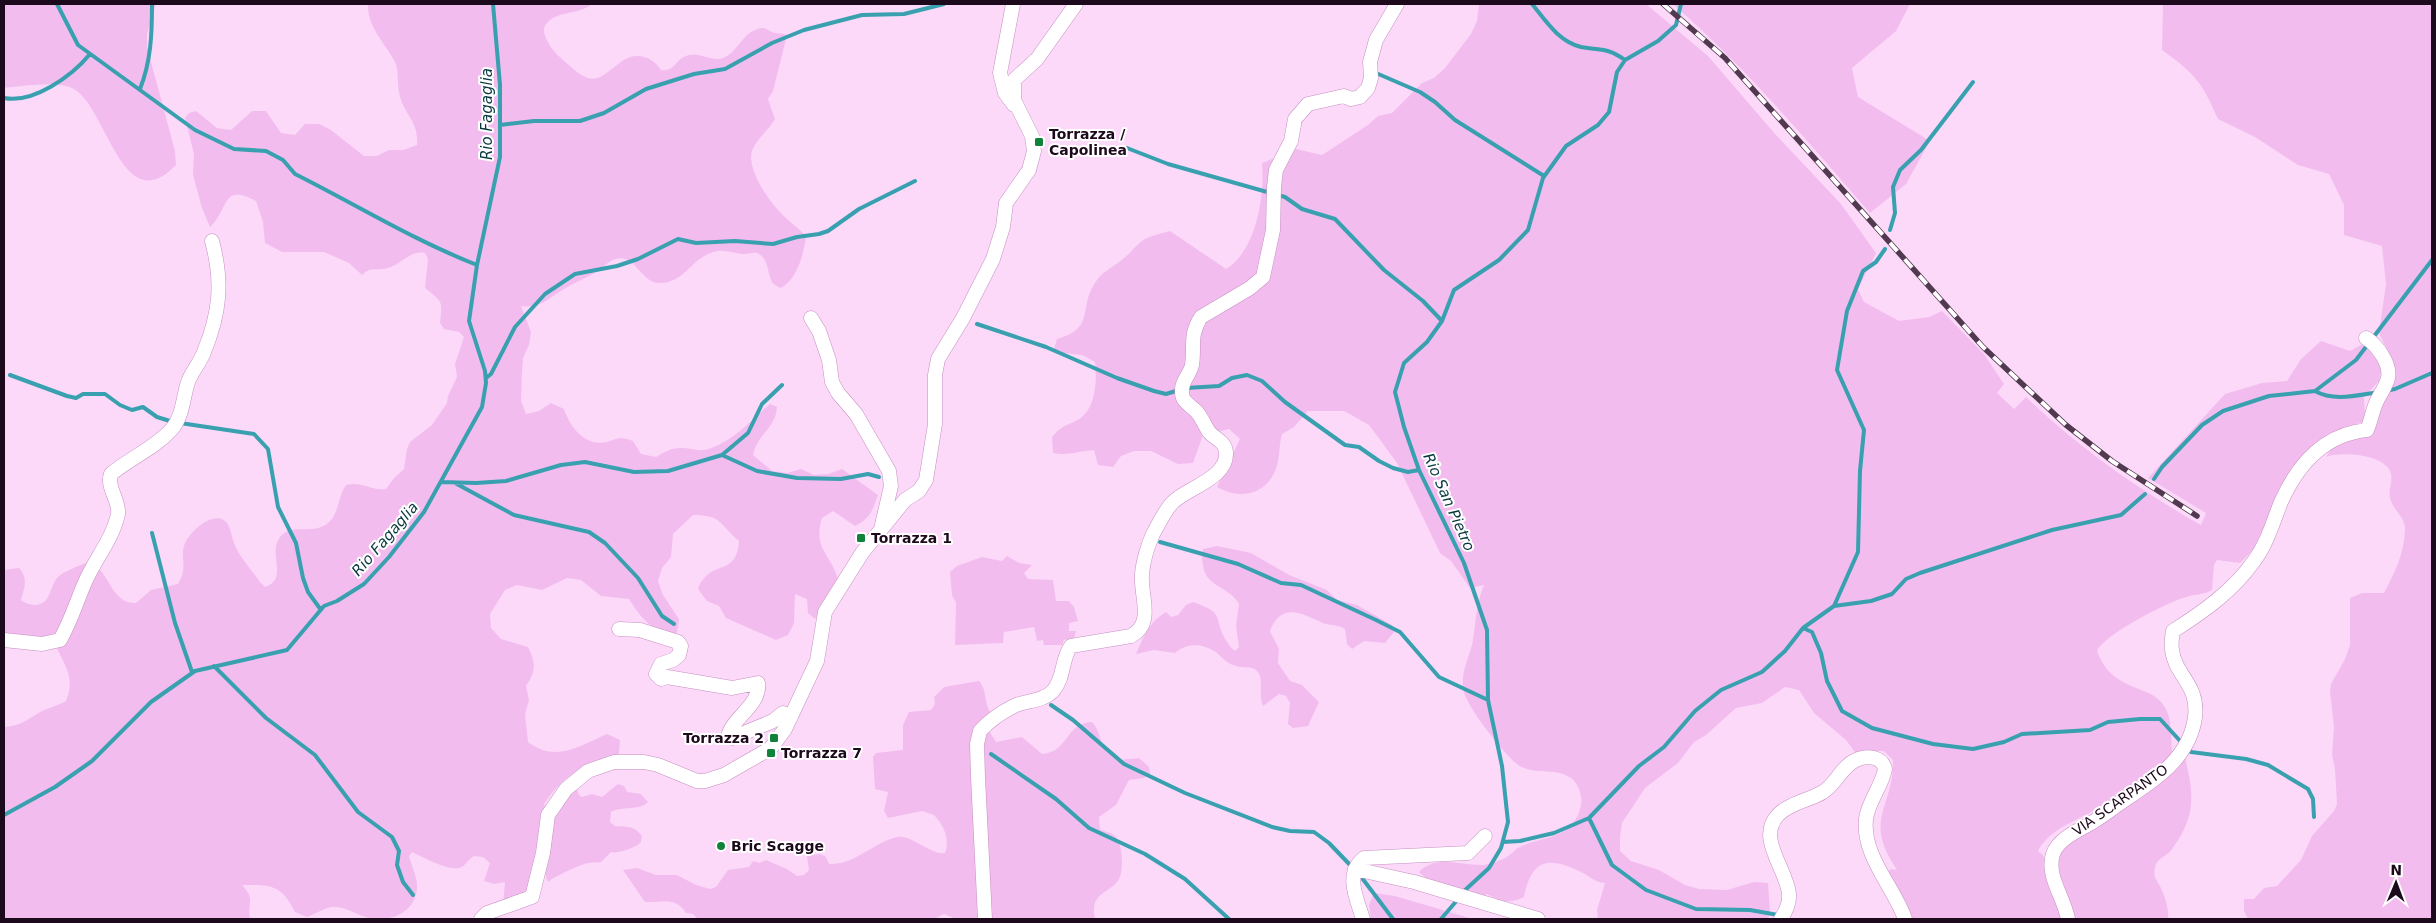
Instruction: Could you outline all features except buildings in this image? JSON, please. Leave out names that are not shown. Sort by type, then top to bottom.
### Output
[{"type":"street","points":[[1013,4],[1000,73],[1005,93],[1018,109]]},
{"type":"street","points":[[873,540],[905,500],[919,491],[926,480],[935,424],[935,375],[938,360],[963,318],[993,258],[1003,227],[1006,203],[1029,170],[1034,151],[1032,136],[1014,100],[1014,80],[1036,59],[1076,4]]},
{"type":"street","points":[[985,919],[977,744],[980,731],[1014,706],[1044,698],[1052,692],[1060,680],[1065,665],[1066,653],[1071,646],[1131,636],[1139,631],[1145,619],[1146,606],[1142,593],[1142,573],[1151,539],[1172,503],[1186,492],[1212,478],[1222,467],[1226,453],[1224,444],[1210,432],[1198,413],[1184,401],[1182,395],[1182,384],[1192,364],[1192,336],[1196,325],[1201,317],[1250,288],[1263,277],[1273,230],[1276,170],[1291,141],[1295,119],[1308,104],[1344,96],[1351,100],[1360,97],[1368,88],[1371,78],[1370,62],[1376,40],[1397,4]]},
{"type":"street","points":[[4,640],[42,644],[60,640],[68,626],[86,579],[114,528],[118,512],[108,480],[111,474],[160,440],[173,427],[180,413],[192,371],[204,354],[220,298],[219,266],[212,241]]},
{"type":"street","points":[[481,919],[487,913],[532,897],[543,853],[548,815],[566,789],[588,771],[614,762],[628,761],[658,765],[697,781],[716,779],[771,748],[785,729],[816,660],[825,612],[885,520],[891,486],[888,472],[856,414],[838,393],[832,382],[829,360],[819,330],[811,318]]},
{"type":"street","name":"VIA SCARPANTO","points":[[2068,919],[2051,872],[2054,852],[2070,835],[2093,822],[2158,778],[2174,763],[2183,748],[2195,717],[2194,690],[2179,669],[2172,651],[2173,631],[2217,600],[2254,561],[2273,524],[2282,501],[2303,465],[2320,447],[2340,435],[2368,430],[2376,404],[2388,377],[2386,362],[2373,342],[2366,338]]},
{"type":"street","points":[[619,629],[640,630],[678,642],[681,646],[679,655],[661,664],[656,674],[661,679],[668,678],[732,688],[758,683],[758,691],[744,715],[731,728],[729,733],[732,738],[774,721],[782,713],[791,717]]},
{"type":"street","points":[[1781,919],[1786,910],[1789,894],[1772,844],[1770,833],[1774,822],[1783,810],[1826,790],[1848,765],[1866,757],[1879,760],[1884,765],[1883,779],[1866,820],[1867,832],[1875,860],[1899,902],[1905,919]]},
{"type":"street","points":[[1363,919],[1353,885],[1355,868],[1364,858],[1372,856],[1468,853],[1485,836]]},
{"type":"street","points":[[1355,868],[1406,880],[1538,919]]},
{"type":"shaded area","points":[[4,4],[156,4],[147,34],[147,47],[175,151],[176,165],[157,179],[141,179],[128,170],[116,154],[84,98],[72,88],[49,84],[4,88]]},
{"type":"shaded area","points":[[368,4],[592,4],[581,10],[557,16],[545,25],[544,30],[545,36],[556,53],[578,73],[591,79],[602,76],[621,62],[632,57],[648,58],[661,70],[666,70],[673,67],[684,57],[693,54],[715,59],[723,58],[755,30],[764,28],[774,33],[787,35],[773,91],[768,99],[775,119],[754,146],[751,159],[756,177],[768,197],[780,212],[806,236],[799,265],[791,279],[781,288],[774,285],[765,260],[755,253],[743,254],[718,251],[701,258],[675,279],[657,283],[651,281],[632,263],[626,260],[620,258],[611,261],[600,270],[544,302],[534,306],[521,306],[531,332],[529,345],[523,358],[521,401],[526,414],[539,411],[551,403],[564,409],[574,429],[585,439],[599,443],[624,438],[633,441],[641,454],[656,457],[674,449],[703,450],[720,444],[743,429],[770,404],[777,407],[774,420],[755,447],[753,455],[772,471],[787,473],[801,469],[814,475],[828,474],[842,469],[878,495],[868,517],[855,526],[833,511],[822,518],[820,529],[821,545],[836,573],[839,583],[815,619],[808,613],[807,599],[795,594],[794,623],[788,635],[776,640],[726,618],[719,606],[707,601],[698,589],[703,579],[709,573],[733,560],[737,553],[739,541],[715,519],[702,515],[693,515],[673,534],[671,557],[662,568],[658,581],[663,595],[679,619],[677,633],[661,631],[649,624],[629,599],[601,596],[581,580],[567,578],[542,590],[517,585],[505,590],[490,614],[491,628],[501,639],[528,647],[534,662],[532,676],[526,686],[529,700],[525,714],[528,742],[538,748],[558,752],[577,747],[607,734],[620,740],[619,754],[586,766],[576,772],[559,785],[544,804],[546,808],[542,839],[526,895],[503,905],[505,882],[494,884],[484,881],[490,863],[483,857],[474,856],[462,867],[451,868],[437,864],[412,852],[409,856],[417,882],[413,902],[402,913],[386,919],[369,918],[337,907],[326,909],[307,917],[295,912],[285,896],[274,888],[261,885],[242,885],[250,898],[250,919],[4,919],[4,727],[19,724],[40,712],[66,701],[70,683],[67,669],[53,638],[4,636],[4,570],[19,568],[25,580],[21,600],[35,605],[45,602],[59,576],[88,562],[99,569],[118,596],[123,600],[136,603],[151,590],[178,584],[183,572],[183,548],[187,539],[200,525],[217,518],[227,523],[239,553],[265,587],[272,583],[277,574],[277,543],[285,532],[296,529],[315,529],[327,524],[335,514],[346,485],[356,484],[376,489],[386,489],[404,469],[410,442],[432,425],[447,403],[448,396],[457,377],[455,364],[464,337],[459,332],[444,329],[440,323],[441,306],[439,300],[425,288],[428,259],[425,253],[410,255],[393,266],[371,270],[362,275],[349,263],[324,252],[282,252],[265,243],[263,222],[256,201],[245,196],[231,196],[210,227],[202,208],[193,175],[194,154],[185,118],[189,113],[196,111],[217,128],[231,130],[252,111],[266,111],[281,133],[295,135],[305,124],[319,124],[331,130],[364,156],[377,156],[389,150],[403,150],[417,145],[416,129],[401,100],[395,62],[373,27],[368,12]]},
{"type":"shaded area","points":[[1479,4],[1646,4],[1708,56],[1776,135],[1841,204],[1876,253],[1858,289],[1864,302],[1899,321],[1929,317],[1942,311],[1984,354],[2004,384],[1997,393],[2014,409],[2026,397],[2110,467],[2201,525],[2206,513],[2148,478],[2225,394],[2262,383],[2287,381],[2301,359],[2321,341],[2350,351],[2368,341],[2382,367],[2379,381],[2364,397],[2365,418],[2362,423],[2348,426],[2318,442],[2264,539],[2240,563],[2217,560],[2214,565],[2212,590],[2177,600],[2151,612],[2111,636],[2097,651],[2104,665],[2113,675],[2122,682],[2152,695],[2166,709],[2171,730],[2172,752],[2166,761],[2136,785],[2113,800],[2062,827],[2043,843],[2038,851],[2043,855],[2066,919],[1912,919],[1905,901],[1888,872],[1891,869],[1897,870],[1887,853],[1882,838],[1882,814],[1892,776],[1893,760],[1884,751],[1868,751],[1857,755],[1846,740],[1814,713],[1799,690],[1785,687],[1762,703],[1736,708],[1706,735],[1694,742],[1678,763],[1645,788],[1622,823],[1620,837],[1620,851],[1631,861],[1659,870],[1685,885],[1699,889],[1727,890],[1754,882],[1768,883],[1770,911],[1768,919],[1598,919],[1597,910],[1605,883],[1596,881],[1583,873],[1561,864],[1544,864],[1538,867],[1532,874],[1524,897],[1514,901],[1497,899],[1487,894],[1478,901],[1428,880],[1419,872],[1433,863],[1490,864],[1510,855],[1529,843],[1565,831],[1572,825],[1577,816],[1581,805],[1581,798],[1576,783],[1571,778],[1559,773],[1526,769],[1520,766],[1506,754],[1472,709],[1464,692],[1463,679],[1472,646],[1478,605],[1484,585],[1470,588],[1451,561],[1440,553],[1397,463],[1369,425],[1344,411],[1308,411],[1294,427],[1282,434],[1279,458],[1273,476],[1260,489],[1244,494],[1235,494],[1217,487],[1240,439],[1229,429],[1203,435],[1193,463],[1178,464],[1151,451],[1134,451],[1121,456],[1113,467],[1098,465],[1094,450],[1069,454],[1053,453],[1052,437],[1056,432],[1080,418],[1088,410],[1095,390],[1096,375],[1095,362],[1082,355],[1053,352],[1057,339],[1077,329],[1082,323],[1090,292],[1101,275],[1127,256],[1144,240],[1170,231],[1226,269],[1236,261],[1245,249],[1256,222],[1262,191],[1262,163],[1296,149],[1322,155],[1368,125],[1378,116],[1392,113],[1422,83],[1434,78],[1445,68],[1471,34],[1477,21]]},
{"type":"shaded area","points":[[1673,4],[1910,4],[1896,31],[1852,68],[1858,97],[1930,141],[1906,184],[1870,213],[1751,79]]},
{"type":"shaded area","points":[[2163,4],[2432,4],[2432,919],[2248,919],[2244,911],[2244,899],[2254,899],[2264,888],[2277,886],[2301,860],[2312,836],[2334,811],[2337,804],[2335,769],[2332,755],[2334,727],[2330,691],[2331,684],[2345,659],[2350,645],[2350,598],[2362,593],[2384,593],[2401,554],[2405,537],[2405,524],[2391,501],[2391,474],[2388,467],[2372,458],[2352,454],[2326,457],[2336,442],[2370,434],[2377,422],[2387,389],[2390,356],[2379,333],[2386,284],[2382,246],[2344,235],[2344,205],[2329,174],[2298,165],[2255,137],[2218,119],[2202,87],[2190,73],[2162,50]]},
{"type":"shaded area","points":[[1217,546],[1251,553],[1289,575],[1327,590],[1337,600],[1357,605],[1392,625],[1394,632],[1385,643],[1364,641],[1352,649],[1347,644],[1345,629],[1340,626],[1326,624],[1293,612],[1280,616],[1275,622],[1270,631],[1279,649],[1278,663],[1290,681],[1302,685],[1319,702],[1308,726],[1293,728],[1288,724],[1290,703],[1286,696],[1279,694],[1263,706],[1261,680],[1258,672],[1251,668],[1233,665],[1209,648],[1194,645],[1184,647],[1175,653],[1154,650],[1136,654],[1155,620],[1166,612],[1171,617],[1178,615],[1186,605],[1193,602],[1214,612],[1228,644],[1235,651],[1239,647],[1236,626],[1239,604],[1235,598],[1208,578],[1203,565],[1203,549]]},
{"type":"shaded area","points":[[1007,556],[1019,563],[1032,565],[1024,573],[1028,579],[1053,580],[1056,601],[1069,601],[1074,607],[1078,621],[1069,623],[1069,631],[1076,631],[1074,638],[1064,640],[1062,645],[1044,645],[1043,640],[1037,641],[1034,627],[1004,632],[1003,643],[955,645],[956,603],[952,595],[950,572],[957,566],[982,557],[1002,561]]},
{"type":"shaded area","points":[[979,681],[984,689],[987,705],[991,713],[988,729],[996,742],[1022,737],[1042,754],[1057,748],[1077,727],[1092,722],[1098,730],[1104,747],[1119,760],[1139,758],[1149,767],[1150,774],[1144,778],[1129,780],[1116,805],[1099,817],[1100,829],[1114,835],[1117,839],[1121,850],[1122,863],[1119,879],[1095,903],[1095,919],[956,919],[944,914],[934,919],[698,919],[693,914],[686,913],[678,904],[673,902],[645,902],[623,870],[637,868],[656,875],[677,875],[696,885],[710,889],[716,887],[728,870],[749,867],[753,861],[760,863],[766,860],[787,869],[797,876],[804,875],[809,870],[807,856],[820,854],[826,857],[829,864],[839,863],[848,861],[880,843],[898,837],[908,839],[933,851],[945,853],[947,843],[945,833],[941,823],[934,815],[922,811],[888,818],[884,811],[888,792],[875,789],[873,757],[876,753],[903,750],[903,725],[909,712],[931,710],[935,704],[934,697],[944,687]]},
{"type":"shaded area","points":[[2184,754],[2191,792],[2191,803],[2186,826],[2170,852],[2156,864],[2154,872],[2166,902],[2168,919],[2071,919],[2058,883],[2056,865],[2061,847],[2154,785],[2179,766]]},
{"type":"shaded area","points":[[618,784],[624,786],[627,792],[641,794],[648,802],[640,807],[611,812],[610,822],[615,826],[630,827],[636,830],[642,836],[641,842],[626,850],[611,852],[601,862],[580,865],[548,882],[545,874],[552,821],[576,785],[579,795],[582,797],[592,794],[602,797]]},
{"type":"shaded area","points":[[1374,893],[1395,896],[1473,919],[1371,919],[1369,905]]},
{"type":"waterway","points":[[57,4],[78,45],[195,130],[234,149],[266,151],[283,160],[295,174],[407,233],[477,265]]},
{"type":"waterway","points":[[140,89],[147,68],[150,47],[152,4]]},
{"type":"waterway","name":"Rio Fagaglia","points":[[4,815],[55,787],[92,761],[151,702],[195,671],[287,650],[324,606],[337,601],[364,584],[389,557],[424,512],[482,407],[486,383],[485,371],[469,321],[477,265],[500,157],[500,85],[493,4]]},
{"type":"waterway","points":[[500,125],[534,121],[580,121],[604,113],[646,89],[694,74],[725,69],[772,43],[804,30],[862,15],[904,14],[944,4]]},
{"type":"waterway","points":[[1532,4],[1553,30],[1566,40],[1581,47],[1608,51],[1625,60]]},
{"type":"waterway","name":"Rio San Pietro","points":[[1463,892],[1489,868],[1501,848],[1508,822],[1502,766],[1488,700],[1487,630],[1464,563],[1419,470],[1404,427],[1395,392],[1404,363],[1427,342],[1442,321],[1454,290],[1499,260],[1528,230],[1543,178],[1566,146],[1598,125],[1609,112],[1617,72],[1625,60],[1658,41],[1676,25],[1681,4]]},
{"type":"waterway","points":[[4,98],[15,99],[39,93],[63,79],[90,54]]},
{"type":"waterway","points":[[1376,73],[1420,92],[1435,102],[1455,120],[1544,176]]},
{"type":"waterway","points":[[1890,230],[1895,213],[1893,187],[1900,170],[1921,150],[1973,82]]},
{"type":"waterway","points":[[1099,153],[1127,148],[1168,164],[1285,197],[1302,209],[1335,219],[1384,270],[1423,301],[1442,321]]},
{"type":"waterway","points":[[486,378],[491,374],[515,327],[545,294],[575,274],[617,266],[638,259],[678,239],[696,243],[735,241],[773,244],[797,237],[819,234],[828,231],[859,209],[915,181]]},
{"type":"waterway","points":[[1834,606],[1858,552],[1860,471],[1864,430],[1837,370],[1847,311],[1863,271],[1876,262],[1885,249]]},
{"type":"waterway","points":[[2154,479],[2162,467],[2202,425],[2223,411],[2269,396],[2315,391],[2356,360],[2432,260]]},
{"type":"waterway","points":[[977,324],[1046,347],[1117,378],[1154,391],[1166,394],[1179,390]]},
{"type":"waterway","points":[[2385,391],[2395,389],[2432,373]]},
{"type":"waterway","points":[[10,375],[76,398],[83,394],[105,394],[120,405],[132,410],[143,407],[157,417],[173,422]]},
{"type":"waterway","points":[[1186,388],[1219,386],[1232,378],[1247,375],[1262,381],[1285,402],[1345,445],[1359,447],[1393,468],[1408,472],[1419,470]]},
{"type":"waterway","points":[[722,455],[748,433],[762,404],[782,385]]},
{"type":"waterway","points":[[2315,391],[2338,397],[2379,392]]},
{"type":"waterway","points":[[180,423],[254,434],[268,449],[278,507],[296,543],[303,578],[308,592],[321,610]]},
{"type":"waterway","points":[[441,482],[476,483],[506,481],[561,465],[585,462],[634,472],[668,471],[722,455],[757,471],[797,478],[841,479],[868,474],[879,477]]},
{"type":"waterway","points":[[455,483],[514,515],[589,532],[605,543],[638,578],[662,616],[674,624]]},
{"type":"waterway","points":[[1503,842],[1520,841],[1554,833],[1589,818],[1639,766],[1664,747],[1695,711],[1721,690],[1762,672],[1785,651],[1803,628],[1834,606],[1871,601],[1892,594],[1906,579],[1920,573],[2052,530],[2121,515],[2145,494]]},
{"type":"waterway","points":[[152,533],[175,623],[192,672]]},
{"type":"waterway","points":[[1160,542],[1238,564],[1281,583],[1301,585],[1376,620],[1400,632],[1439,677],[1488,700]]},
{"type":"waterway","points":[[1803,628],[1812,632],[1821,653],[1827,681],[1842,711],[1872,728],[1933,744],[1973,749],[2004,742],[2022,734],[2090,730],[2108,722],[2160,719],[2182,743]]},
{"type":"waterway","points":[[214,666],[266,718],[315,755],[358,812],[392,837],[399,851],[397,865],[403,882],[413,895]]},
{"type":"waterway","points":[[1051,705],[1073,720],[1124,764],[1185,793],[1272,827],[1290,831],[1314,832],[1329,843],[1352,867]]},
{"type":"waterway","points":[[2187,748],[2191,752],[2246,759],[2268,765],[2308,789],[2313,799],[2314,817]]},
{"type":"waterway","points":[[991,754],[1056,799],[1089,828],[1145,854],[1185,879],[1229,919]]},
{"type":"waterway","points":[[1589,818],[1612,865],[1646,890],[1696,909],[1750,910],[1778,915]]},
{"type":"waterway","points":[[1359,874],[1393,919]]},
{"type":"waterway","name":"Rio San Pietro","points":[[1441,919],[1459,898]]},
{"type":"railway","points":[[1663,4],[1725,58],[1983,347],[2066,425],[2112,461],[2197,516]]},
{"type":"place","name":"Torrazza / Capolinea","points":[[1039,142]]},
{"type":"place","name":"Torrazza 1","points":[[861,538]]},
{"type":"place","name":"Torrazza 2","points":[[774,738]]},
{"type":"place","name":"Torrazza 7","points":[[771,753]]},
{"type":"place","name":"Bric Scagge","points":[[721,846]]}]
